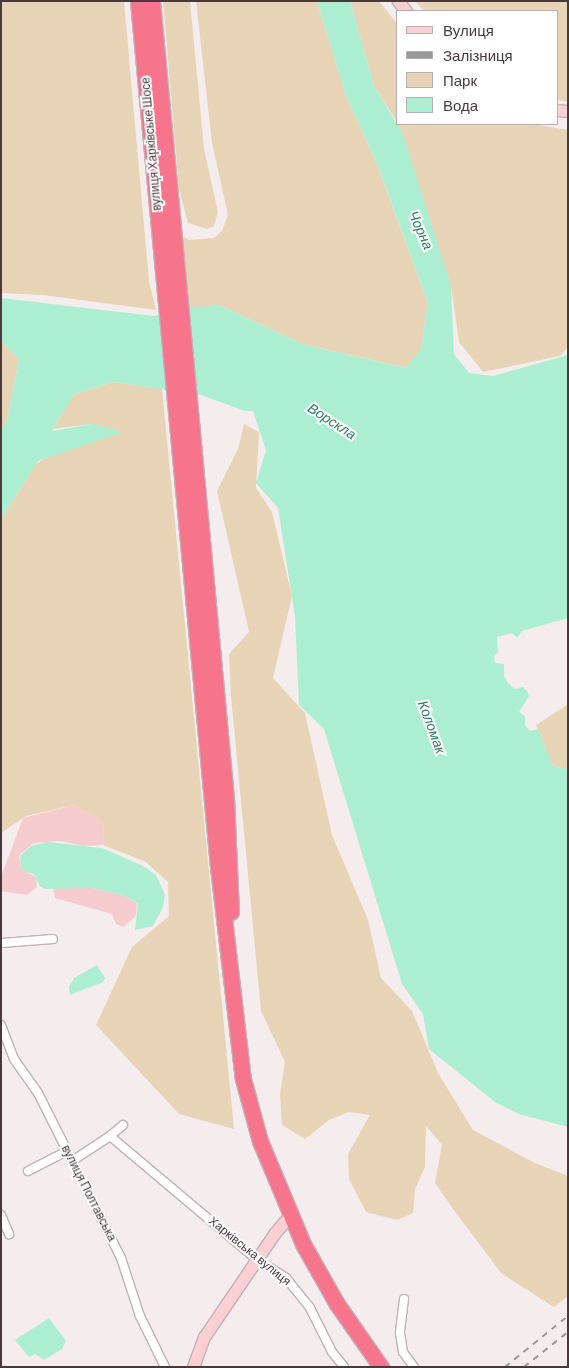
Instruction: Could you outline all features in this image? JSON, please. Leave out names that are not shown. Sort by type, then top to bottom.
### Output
[{"type":"highway","name":"вулиця Харківське Шосе","points":[[138,1],[170,287]]},
{"type":"highway","name":"вулиця Харківське Шосе","points":[[152,1],[170,287]]},
{"type":"highway","points":[[170,287],[201,527],[231,866],[231,988]]},
{"type":"highway","points":[[170,287],[185,529],[231,988],[243,1079],[260,1141],[290,1215],[337,1304],[381,1367]]},
{"type":"street","points":[[1,948],[2,943],[52,939]]},
{"type":"street","name":"вулиця Полтавська","points":[[1,1025],[14,1059],[38,1093],[121,1258],[140,1316],[165,1367]]},
{"type":"street","points":[[72,1161],[123,1125]]},
{"type":"street","name":"Харківська вулиця","points":[[110,1136],[256,1259],[286,1278],[300,1292],[332,1352],[344,1367]]},
{"type":"street","points":[[28,1171],[67,1151]]},
{"type":"street","points":[[1,1215],[9,1234]]},
{"type":"street","points":[[193,1367],[204,1336],[256,1259],[290,1215]]},
{"type":"street","points":[[404,1299],[400,1333],[403,1352],[414,1367]]},
{"type":"green space","points":[[1,1],[124,1],[149,281],[156,310],[43,295],[1,293]]},
{"type":"green space","points":[[163,1],[190,1],[204,149],[218,212],[214,226],[207,229],[188,223],[179,189]]},
{"type":"green space","points":[[196,1],[317,1],[345,93],[377,164],[428,303],[421,349],[407,368],[302,344],[219,305],[187,311],[179,234],[189,240],[214,238],[222,231],[228,215],[212,143]]},
{"type":"green space","points":[[350,1],[379,1],[396,22],[396,121],[374,86]]},
{"type":"green space","points":[[415,1],[568,1],[568,102],[559,100],[559,10],[423,10]]},
{"type":"green space","points":[[398,125],[540,125],[568,130],[568,347],[560,356],[483,372],[459,342],[451,286]]},
{"type":"green space","points":[[1,341],[19,359],[7,421],[1,430]]},
{"type":"green space","points":[[113,382],[162,389],[234,1129],[179,1114],[96,1025],[132,947],[169,916],[168,882],[146,862],[103,845],[104,823],[74,805],[26,816],[1,833],[1,519],[36,464],[92,424],[53,429],[74,394]]},
{"type":"green space","points":[[244,424],[259,432],[256,488],[272,512],[292,596],[273,678],[305,713],[332,835],[368,920],[381,978],[412,1011],[438,1073],[473,1130],[535,1163],[568,1176],[568,1296],[554,1307],[502,1274],[456,1213],[435,1183],[442,1145],[426,1126],[425,1167],[415,1189],[413,1213],[397,1220],[366,1212],[349,1179],[348,1154],[370,1115],[349,1112],[329,1120],[305,1139],[282,1125],[280,1094],[285,1062],[261,1011],[231,696],[229,654],[249,632],[217,491],[238,449]]},
{"type":"green space","points":[[567,705],[568,770],[552,765],[536,725]]},
{"type":"sand","points":[[74,805],[104,823],[103,845],[83,846],[62,841],[34,843],[19,855],[21,869],[36,877],[37,887],[27,895],[1,891],[1,877],[23,818]]},
{"type":"sand","points":[[53,887],[92,888],[123,895],[137,903],[136,916],[123,927],[116,924],[112,914],[55,898]]},
{"type":"water","points":[[317,1],[350,1],[374,86],[403,134],[451,286],[454,354],[469,373],[493,376],[568,355],[568,618],[522,631],[517,638],[512,633],[497,637],[498,653],[494,655],[495,663],[504,664],[504,676],[508,683],[515,689],[523,687],[527,691],[529,696],[519,712],[525,716],[525,725],[530,731],[538,729],[552,765],[568,770],[568,1127],[519,1114],[495,1102],[429,1049],[423,1014],[402,984],[324,729],[299,705],[295,616],[278,508],[256,483],[266,450],[253,411],[245,411],[201,395],[113,382],[74,394],[52,431],[92,424],[123,432],[38,461],[1,519],[1,430],[7,421],[19,359],[1,341],[1,298],[154,316],[196,307],[219,305],[302,344],[406,368],[421,349],[428,303],[378,166],[345,93]]},
{"type":"water","points":[[47,842],[102,848],[143,866],[156,875],[165,895],[163,907],[153,926],[135,930],[138,903],[123,895],[92,888],[45,889],[40,886],[34,874],[21,870],[20,856],[31,846]]},
{"type":"water","points":[[97,965],[105,978],[103,982],[70,995],[69,987],[74,978]]},
{"type":"water","points":[[49,1318],[66,1341],[62,1349],[44,1360],[35,1354],[29,1357],[15,1340]]},
{"type":"railway","points":[[505,1367],[568,1316]]},
{"type":"railway","points":[[524,1367],[568,1332]]},
{"type":"water label","name":"Чорна","points":[[421,230]]},
{"type":"water label","name":"Ворскла","points":[[332,421]]},
{"type":"water label","name":"Коломак","points":[[432,727]]}]
